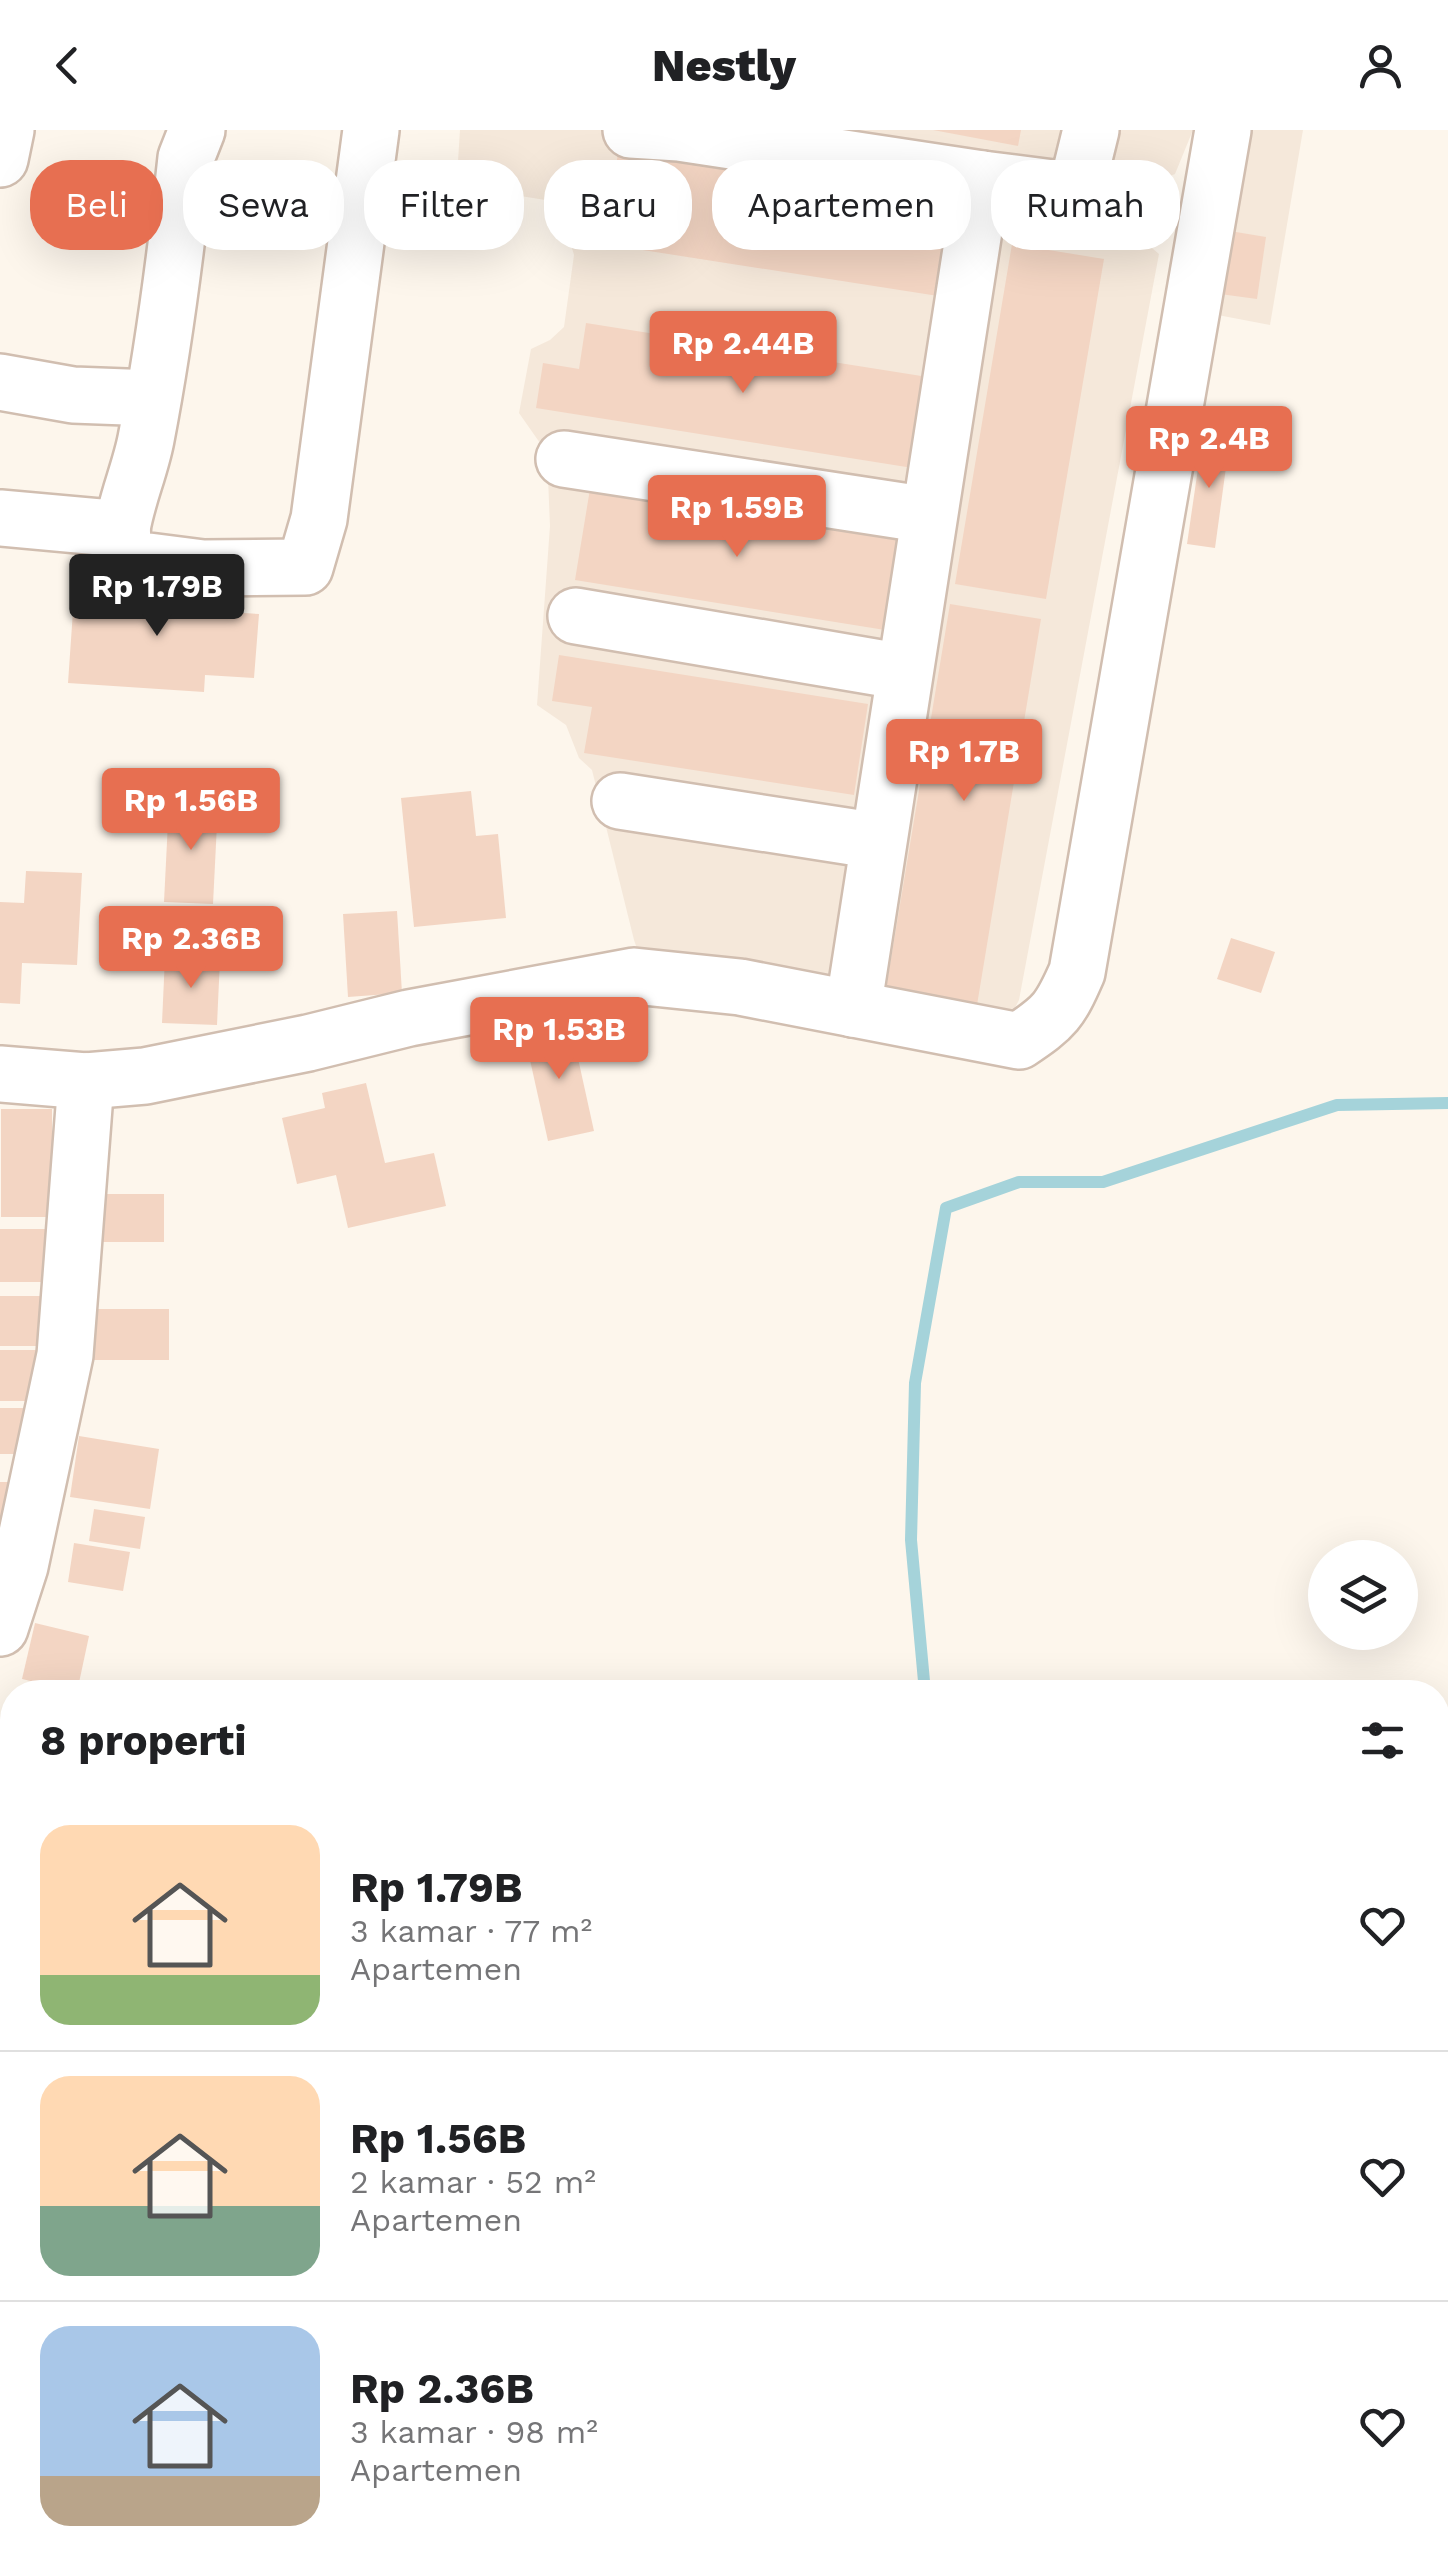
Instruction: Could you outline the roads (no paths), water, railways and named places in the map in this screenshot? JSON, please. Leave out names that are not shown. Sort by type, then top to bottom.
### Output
[{"type":"street","points":[[0,158],[6,130]]},
{"type":"street","points":[[197,130],[186,158],[163,345],[144,446],[122,528],[124,558],[203,568],[305,566],[319,519],[371,130]]},
{"type":"street","points":[[630,130],[1076,191],[1091,130]]},
{"type":"street","points":[[0,1074],[86,1080],[144,1076],[409,1018],[634,976],[740,987],[1019,1041],[1061,1010],[1077,972],[1222,130]]},
{"type":"street","points":[[853,1009],[982,179]]},
{"type":"street","points":[[0,382],[73,395],[153,398]]},
{"type":"street","points":[[564,459],[928,515]]},
{"type":"street","points":[[0,518],[122,528]]},
{"type":"street","points":[[576,616],[904,672]]},
{"type":"street","points":[[620,801],[878,841]]},
{"type":"street","points":[[0,1628],[10,1565],[65,1355],[86,1080]]},
{"type":"waterway","points":[[924,1680],[911,1540],[915,1383],[946,1208],[1019,1182],[1103,1182],[1337,1105],[1448,1103]]}]
